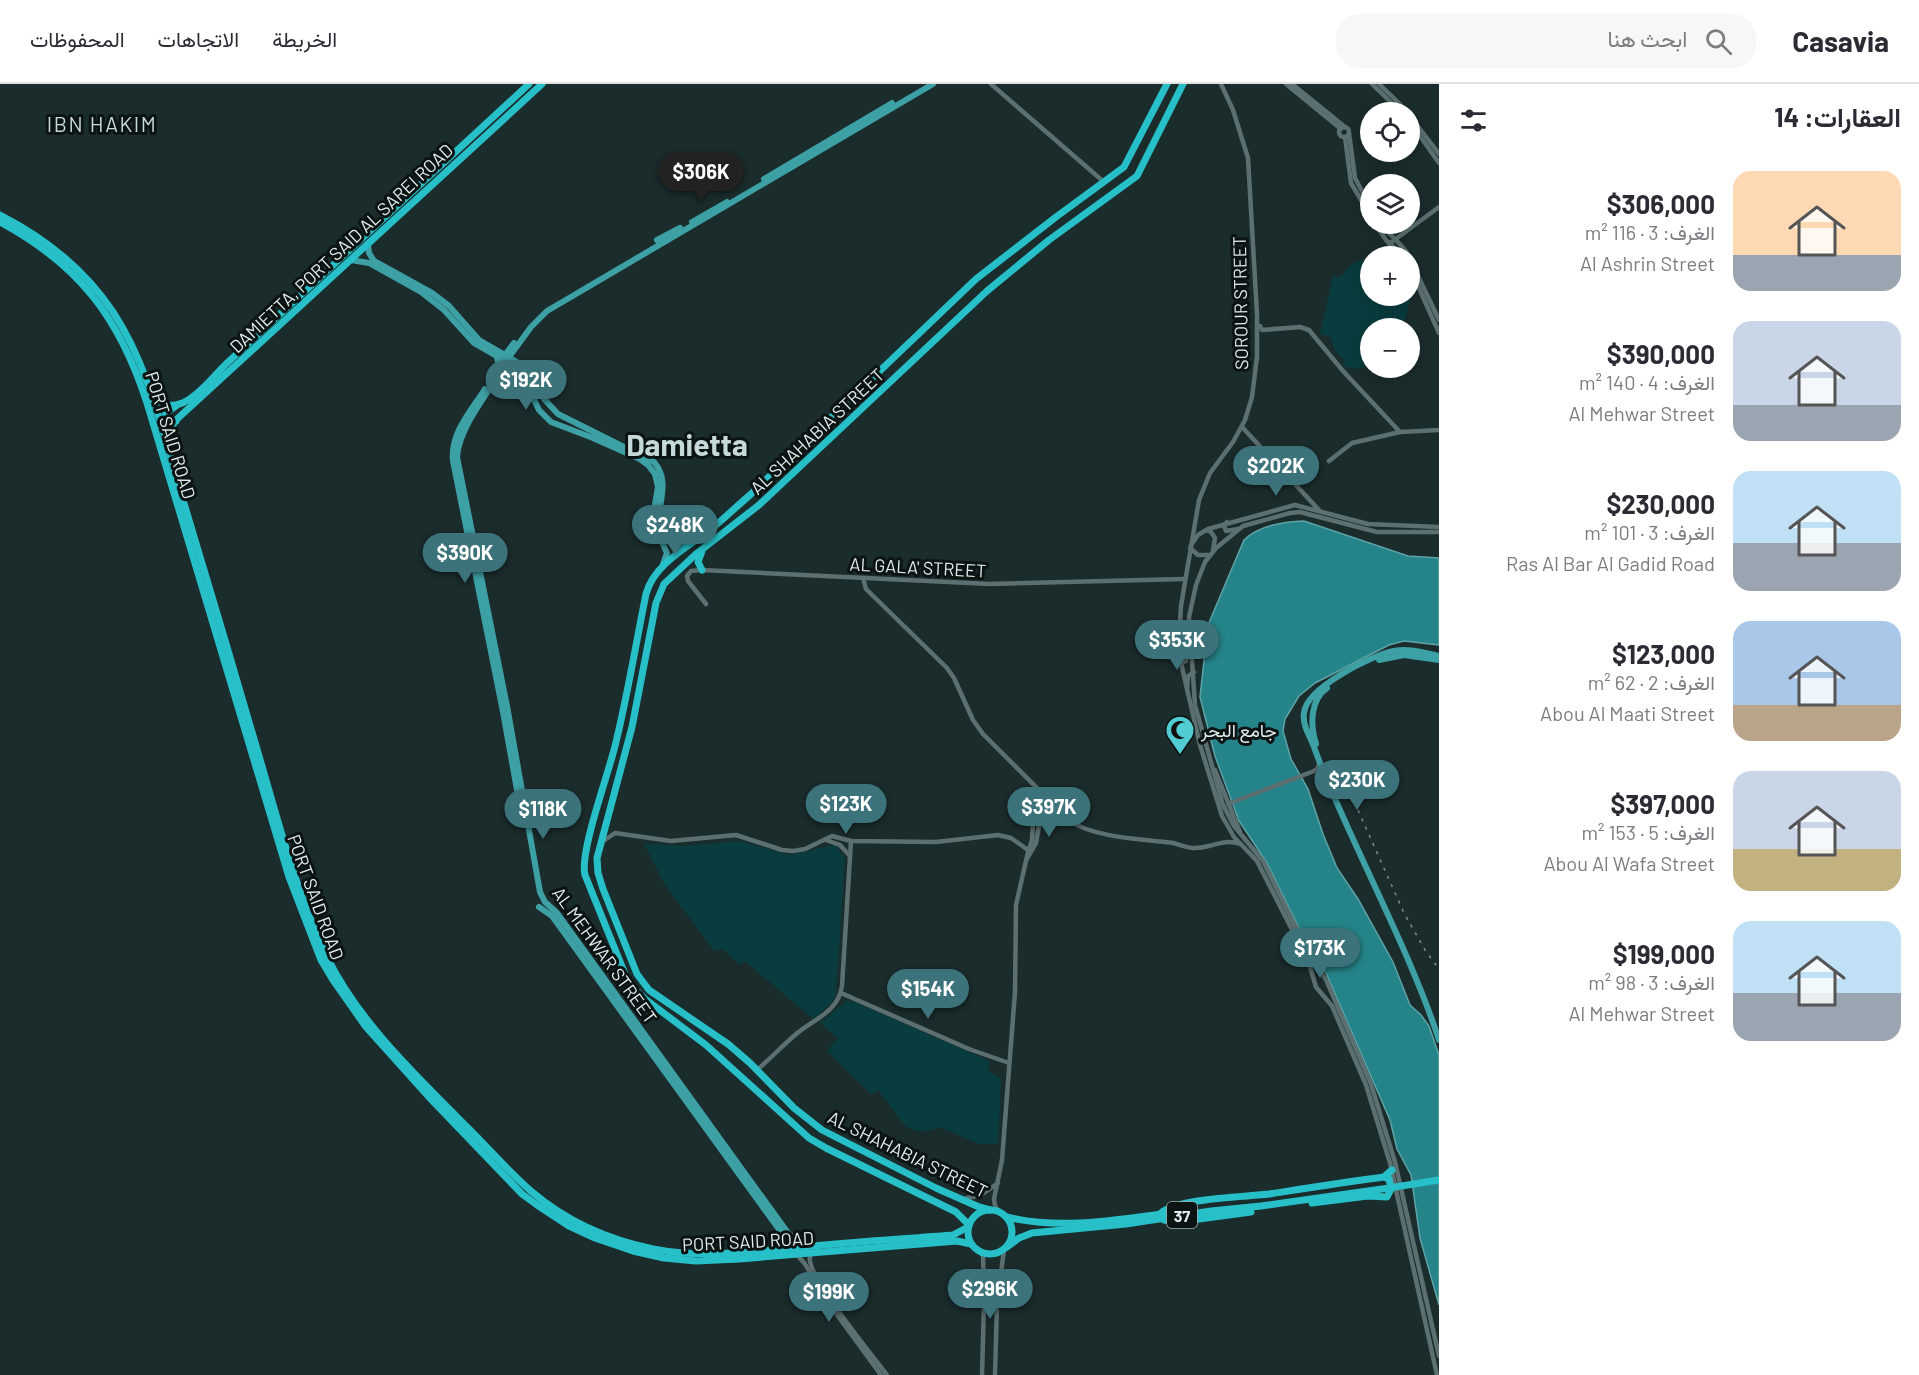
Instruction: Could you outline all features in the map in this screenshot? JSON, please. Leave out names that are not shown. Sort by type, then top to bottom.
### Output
[{"type":"highway","name":"DAMIETTA, PORT SAID AL SAREI ROAD","points":[[164,438],[176,420],[304,302],[314,288],[529,84]]},
{"type":"highway","name":"DAMIETTA, PORT SAID AL SAREI ROAD","points":[[176,406],[193,398],[299,296],[314,288],[351,260],[542,84]]},
{"type":"highway","name":"AL SHAHABIA STREET","points":[[969,1226],[956,1212],[815,1142],[725,1062],[635,989],[626,974],[592,893],[583,865],[618,736],[648,587],[659,572],[676,555],[731,512],[976,279],[1126,164],[1167,84]]},
{"type":"highway","name":"AL SHAHABIA STREET","points":[[990,1210],[961,1200],[822,1130],[798,1112],[731,1047],[699,1022],[655,994],[643,983],[635,969],[603,889],[597,866],[606,822],[632,727],[658,594],[664,584],[702,549],[740,521],[987,291],[1049,240],[1137,176],[1183,84]]},
{"type":"highway","points":[[1156,103],[1161,110],[1170,109]]},
{"type":"highway","points":[[1148,118],[1157,119],[1162,125]]},
{"type":"highway","points":[[1076,203],[1078,210],[1085,214]]},
{"type":"highway","name":"PORT SAID ROAD","points":[[0,215],[24,228],[76,267],[101,294],[132,345],[153,400],[216,617]]},
{"type":"highway","name":"PORT SAID ROAD","points":[[0,222],[39,246],[71,273],[96,299],[116,329],[140,381],[291,860],[309,913],[333,967],[372,1023],[402,1059],[528,1193],[536,1200],[602,1234],[682,1257],[722,1260],[877,1245],[957,1241],[971,1244]]},
{"type":"highway","points":[[1042,228],[1048,232],[1049,240]]},
{"type":"highway","points":[[299,296],[304,302]]},
{"type":"highway","points":[[939,316],[946,321],[948,327]]},
{"type":"highway","points":[[153,400],[164,405],[176,406]]},
{"type":"highway","points":[[851,400],[854,407],[861,409]]},
{"type":"highway","points":[[176,406],[164,417],[168,421],[176,420]]},
{"type":"highway","points":[[731,512],[733,520],[740,521]]},
{"type":"highway","points":[[720,522],[726,523],[728,531]]},
{"type":"highway","points":[[702,549],[698,562],[702,570]]},
{"type":"highway","points":[[643,610],[648,611],[655,608]]},
{"type":"highway","points":[[620,724],[632,727]]},
{"type":"highway","points":[[618,736],[629,739]]},
{"type":"highway","points":[[592,893],[603,889]]},
{"type":"highway","points":[[725,1062],[724,1050],[731,1047]]},
{"type":"highway","points":[[771,1104],[778,1101],[780,1095]]},
{"type":"highway","points":[[864,1167],[871,1162],[871,1155]]},
{"type":"highway","points":[[883,1176],[881,1171],[883,1167],[894,1166]]},
{"type":"highway","points":[[1384,1177],[1389,1179],[1391,1189],[1390,1194],[1385,1197],[1368,1196],[1177,1222],[1161,1216],[1170,1207],[1384,1177],[1392,1170]]},
{"type":"highway","name":"37","points":[[1006,1248],[1019,1238],[1032,1233],[1116,1226],[1218,1205],[1360,1190],[1439,1177]]},
{"type":"highway","points":[[990,1210],[1003,1215],[1012,1232],[1006,1248],[995,1254],[983,1253],[971,1244],[968,1238],[969,1226],[977,1214],[990,1210]]},
{"type":"highway","name":"37","points":[[1003,1215],[1044,1224],[1161,1216]]},
{"type":"highway","points":[[1029,1221],[1024,1228],[1027,1232],[1032,1233]]},
{"type":"highway","name":"PORT SAID ROAD","points":[[877,1245],[953,1235],[969,1226]]},
{"type":"highway","name":"PORT SAID ROAD","points":[[682,1257],[805,1246],[862,1246]]},
{"type":"main road","points":[[506,358],[531,327],[548,312],[927,84]]},
{"type":"main road","points":[[828,143],[933,84]]},
{"type":"main road","points":[[368,244],[370,261]]},
{"type":"main road","points":[[351,260],[370,261],[425,288],[478,340],[526,369],[550,407],[561,417],[647,457],[656,465],[662,476],[664,488],[659,523],[667,545],[667,555],[659,572]]},
{"type":"main road","points":[[506,358],[522,375],[541,412],[551,422],[640,459],[651,467],[657,478],[658,487],[654,524],[667,545]]},
{"type":"main road","name":"AL MEHWAR STREET","points":[[492,644],[452,451],[458,432],[498,370],[499,363],[506,358]]},
{"type":"main road","name":"AL MEHWAR STREET","points":[[506,358],[502,370],[465,430],[458,452],[540,892],[781,1232],[782,1242],[776,1249]]},
{"type":"main road","points":[[541,412],[547,413],[550,407]]},
{"type":"main road","points":[[551,422],[561,417]]},
{"type":"main road","points":[[667,545],[697,539]]},
{"type":"main road","points":[[1439,656],[1407,650],[1388,652],[1320,688],[1313,700],[1314,736],[1322,761],[1418,975],[1439,1028]]},
{"type":"main road","points":[[1439,660],[1404,655],[1384,658],[1322,692],[1305,706],[1304,717],[1319,763],[1424,998],[1439,1040]]},
{"type":"main road","name":"AL MEHWAR STREET","points":[[505,711],[521,812],[520,820],[528,824]]},
{"type":"main road","points":[[1304,717],[1308,715],[1313,718]]},
{"type":"main road","name":"AL MEHWAR STREET","points":[[539,907],[550,914],[576,944]]},
{"type":"main road","name":"AL MEHWAR STREET","points":[[737,1167],[790,1235],[805,1246]]},
{"type":"street","points":[[991,84],[1104,182]]},
{"type":"street","name":"SOROUR STREET","points":[[1221,84],[1236,116],[1248,158],[1259,325],[1257,357],[1252,397],[1242,427],[1203,487],[1192,529],[1179,630],[1180,663],[1186,693],[1218,806],[1227,827],[1257,861],[1292,933],[1307,958],[1313,978],[1330,1004],[1363,1076],[1392,1170],[1437,1375]]},
{"type":"street","points":[[1286,84],[1343,128]]},
{"type":"street","points":[[1292,84],[1343,128],[1347,135],[1356,188],[1360,196]]},
{"type":"street","points":[[1372,84],[1393,102]]},
{"type":"street","points":[[1379,84],[1396,102]]},
{"type":"street","points":[[1343,128],[1340,134],[1347,135]]},
{"type":"street","points":[[1420,131],[1439,154]]},
{"type":"street","points":[[1420,136],[1439,163]]},
{"type":"street","points":[[1356,188],[1360,193]]},
{"type":"street","points":[[1420,221],[1439,207]]},
{"type":"street","points":[[1382,234],[1389,244],[1402,234]]},
{"type":"street","points":[[1390,234],[1400,244]]},
{"type":"street","points":[[1398,246],[1405,234]]},
{"type":"street","points":[[1420,281],[1439,320]]},
{"type":"street","points":[[1420,290],[1439,333]]},
{"type":"street","points":[[1259,325],[1262,330],[1300,327],[1309,330],[1343,371],[1400,432]]},
{"type":"street","points":[[1242,427],[1318,510]]},
{"type":"street","points":[[1329,461],[1352,443],[1400,432],[1439,430]]},
{"type":"street","points":[[1239,529],[1210,554],[1198,555],[1190,548],[1205,530],[1287,506],[1302,505],[1375,525],[1439,530]]},
{"type":"street","points":[[1227,522],[1224,526],[1226,531],[1300,512],[1375,531],[1439,530]]},
{"type":"street","points":[[1375,525],[1377,528],[1375,531]]},
{"type":"street","points":[[1388,525],[1386,529],[1388,532]]},
{"type":"street","points":[[1205,530],[1211,532],[1215,538],[1210,554],[1198,577],[1190,606],[1188,628],[1196,705],[1223,805],[1241,834],[1261,857],[1299,935],[1323,974],[1368,1075],[1385,1126],[1439,1356]]},
{"type":"street","points":[[702,570],[692,571],[688,574],[687,579],[706,604]]},
{"type":"street","name":"AL GALA' STREET","points":[[702,570],[990,584],[1184,579]]},
{"type":"street","points":[[864,578],[866,589],[947,668],[973,720],[983,734],[1067,819],[1077,825],[1123,837],[1195,848],[1223,842],[1243,845]]},
{"type":"street","points":[[1180,663],[1186,661],[1190,645]]},
{"type":"street","points":[[1186,693],[1188,676],[1194,672]]},
{"type":"street","points":[[1302,778],[1316,770],[1319,763]]},
{"type":"street","points":[[1212,765],[1238,822],[1241,834]]},
{"type":"street","points":[[1229,806],[1302,778],[1324,774]]},
{"type":"street","points":[[1003,1215],[994,1203],[1002,1160],[1016,987],[1016,908],[1028,849],[1032,840],[1034,820],[1050,802]]},
{"type":"street","points":[[1027,859],[1036,843],[1040,820],[1050,802]]},
{"type":"street","points":[[606,822],[610,830],[615,833],[671,841],[738,836],[792,851],[802,850],[834,836],[851,841],[947,841],[996,835],[1011,838],[1028,849]]},
{"type":"street","points":[[601,843],[615,833]]},
{"type":"street","points":[[825,840],[838,843],[850,856]]},
{"type":"street","points":[[757,1070],[795,1034],[831,1009],[841,993],[851,841]]},
{"type":"street","points":[[1313,978],[1319,981],[1323,974]]},
{"type":"street","points":[[1322,994],[1325,989],[1330,990]]},
{"type":"street","points":[[841,993],[969,1050],[1009,1063]]},
{"type":"street","points":[[961,1200],[981,1195],[998,1183]]},
{"type":"street","points":[[995,1375],[997,1303],[1006,1248]]},
{"type":"street","points":[[812,1252],[810,1263],[825,1289],[887,1375]]},
{"type":"street","points":[[982,1375],[983,1253]]},
{"type":"street","points":[[794,1254],[805,1264],[826,1300],[881,1375]]},
{"type":"street","points":[[984,1304],[986,1308],[991,1309],[997,1303]]},
{"type":"shaded area","points":[[1360,261],[1360,306],[1409,306],[1406,318],[1360,318],[1360,368],[1355,369],[1342,366],[1345,360],[1335,351],[1330,337],[1320,334],[1333,276],[1340,277],[1352,264]]},
{"type":"shaded area","points":[[739,841],[790,855],[833,845],[839,848],[838,850],[845,857],[836,994],[833,1002],[813,1019],[745,961],[740,965],[723,949],[714,951],[664,883],[644,843],[682,846]]},
{"type":"shaded area","points":[[846,1001],[852,1001],[990,1061],[988,1070],[1001,1079],[998,1144],[979,1144],[940,1127],[931,1130],[914,1130],[905,1126],[878,1090],[872,1095],[827,1051],[838,1038],[820,1023]]},
{"type":"water","points":[[1304,521],[1408,556],[1439,558],[1439,645],[1404,641],[1389,645],[1315,683],[1299,696],[1285,719],[1283,731],[1291,759],[1308,789],[1337,868],[1358,899],[1393,962],[1410,1005],[1429,1026],[1439,1055],[1439,1305],[1420,1238],[1411,1175],[1397,1149],[1390,1120],[1326,973],[1298,926],[1267,863],[1239,821],[1215,756],[1200,697],[1208,625],[1244,540],[1264,528],[1280,523]]},
{"type":"railway","points":[[1336,761],[1404,913],[1425,950],[1439,969]]},
{"type":"place","name":"جامع البحر","points":[[1180,756]]},
{"type":"district","name":"IBN HAKIM","points":[[102,123]]},
{"type":"district","name":"Damietta","points":[[687,444]]}]
